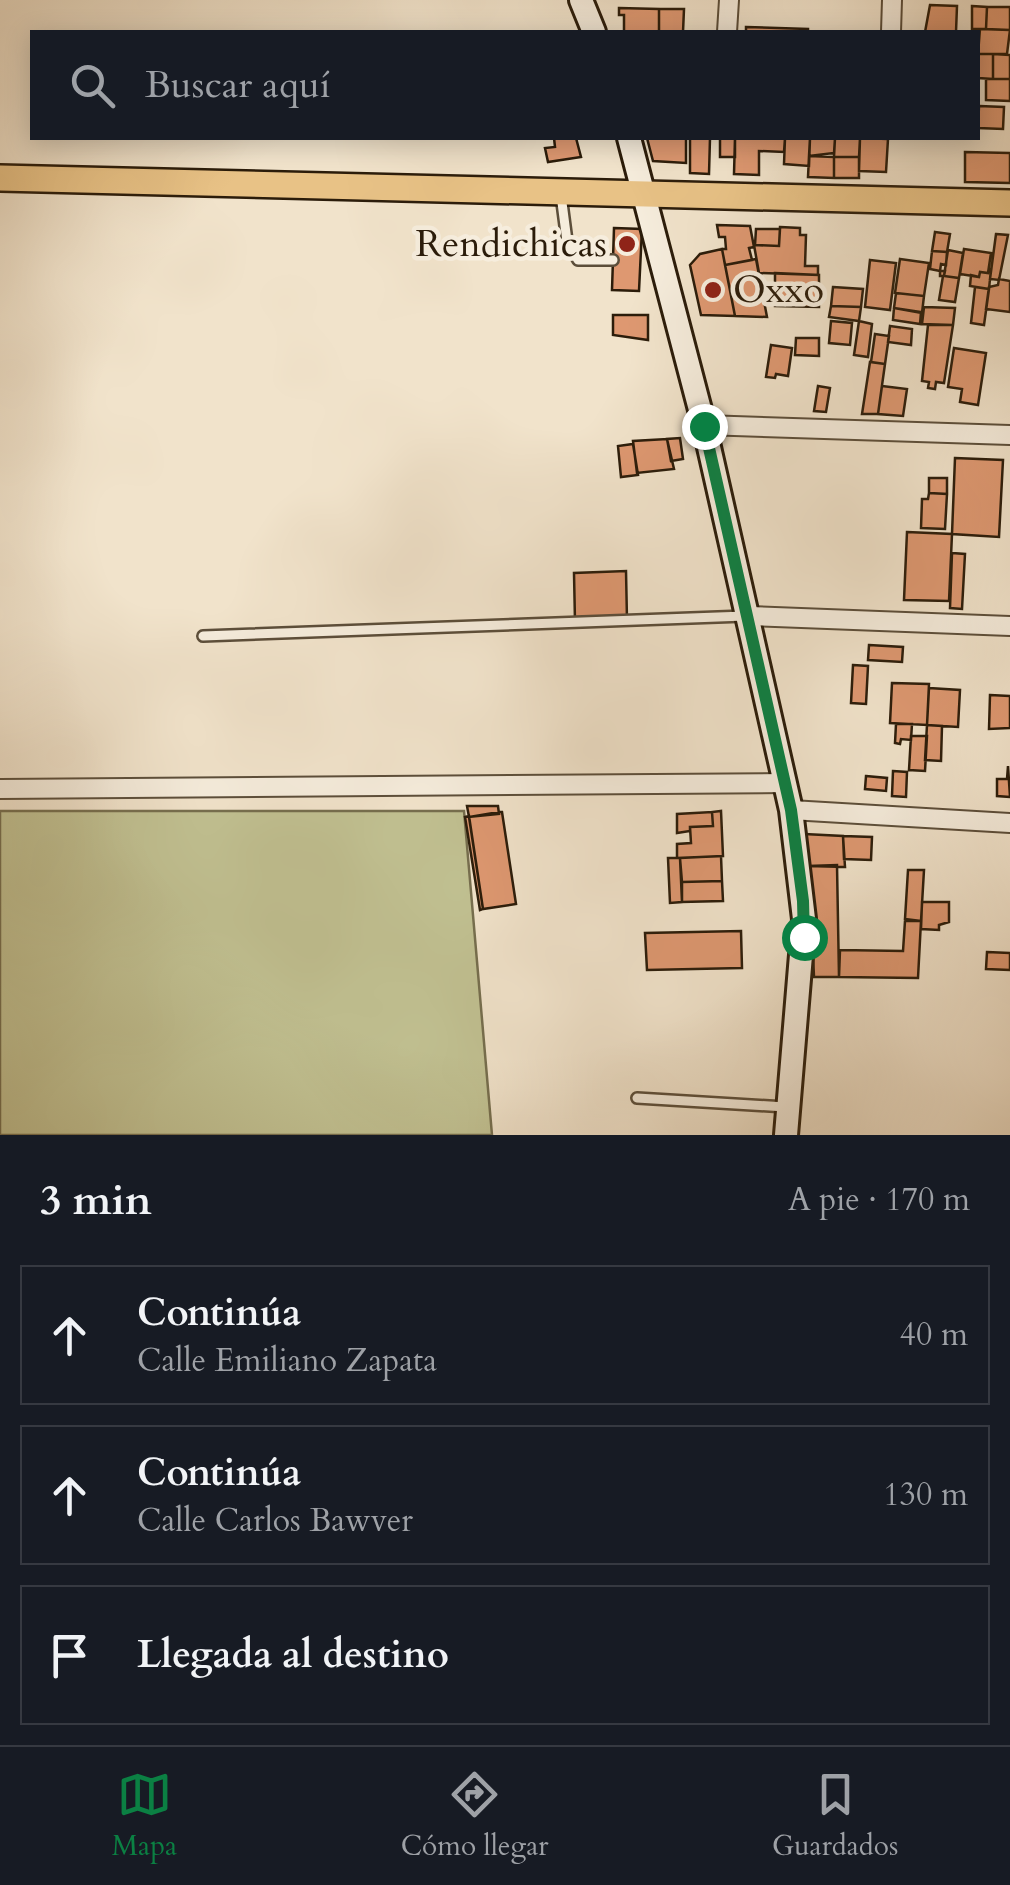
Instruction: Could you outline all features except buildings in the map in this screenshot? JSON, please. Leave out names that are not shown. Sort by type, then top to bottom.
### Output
[{"type":"main road","points":[[0,178],[1010,203]]},
{"type":"street","points":[[581,0],[593,30]]},
{"type":"street","points":[[727,30],[728,0]]},
{"type":"street","points":[[891,30],[892,0]]},
{"type":"street","points":[[631,140],[646,194],[657,260],[704,426],[791,810],[804,919],[786,1135]]},
{"type":"street","points":[[704,426],[1010,434]]},
{"type":"street","points":[[749,616],[1010,626]]},
{"type":"street","points":[[0,789],[785,783]]},
{"type":"street","points":[[791,810],[1010,823]]},
{"type":"lane","points":[[561,192],[570,250],[578,260],[613,260]]},
{"type":"lane","points":[[203,636],[749,616]]},
{"type":"lane","points":[[636,1098],[788,1107]]},
{"type":"green space","points":[[0,811],[464,811],[492,1135],[0,1135]]},
{"type":"place","name":"Rendichicas","points":[[627,244]]},
{"type":"place","name":"Oxxo","points":[[713,290]]},
{"type":"route","points":[[704,426],[791,810],[804,937]]}]
